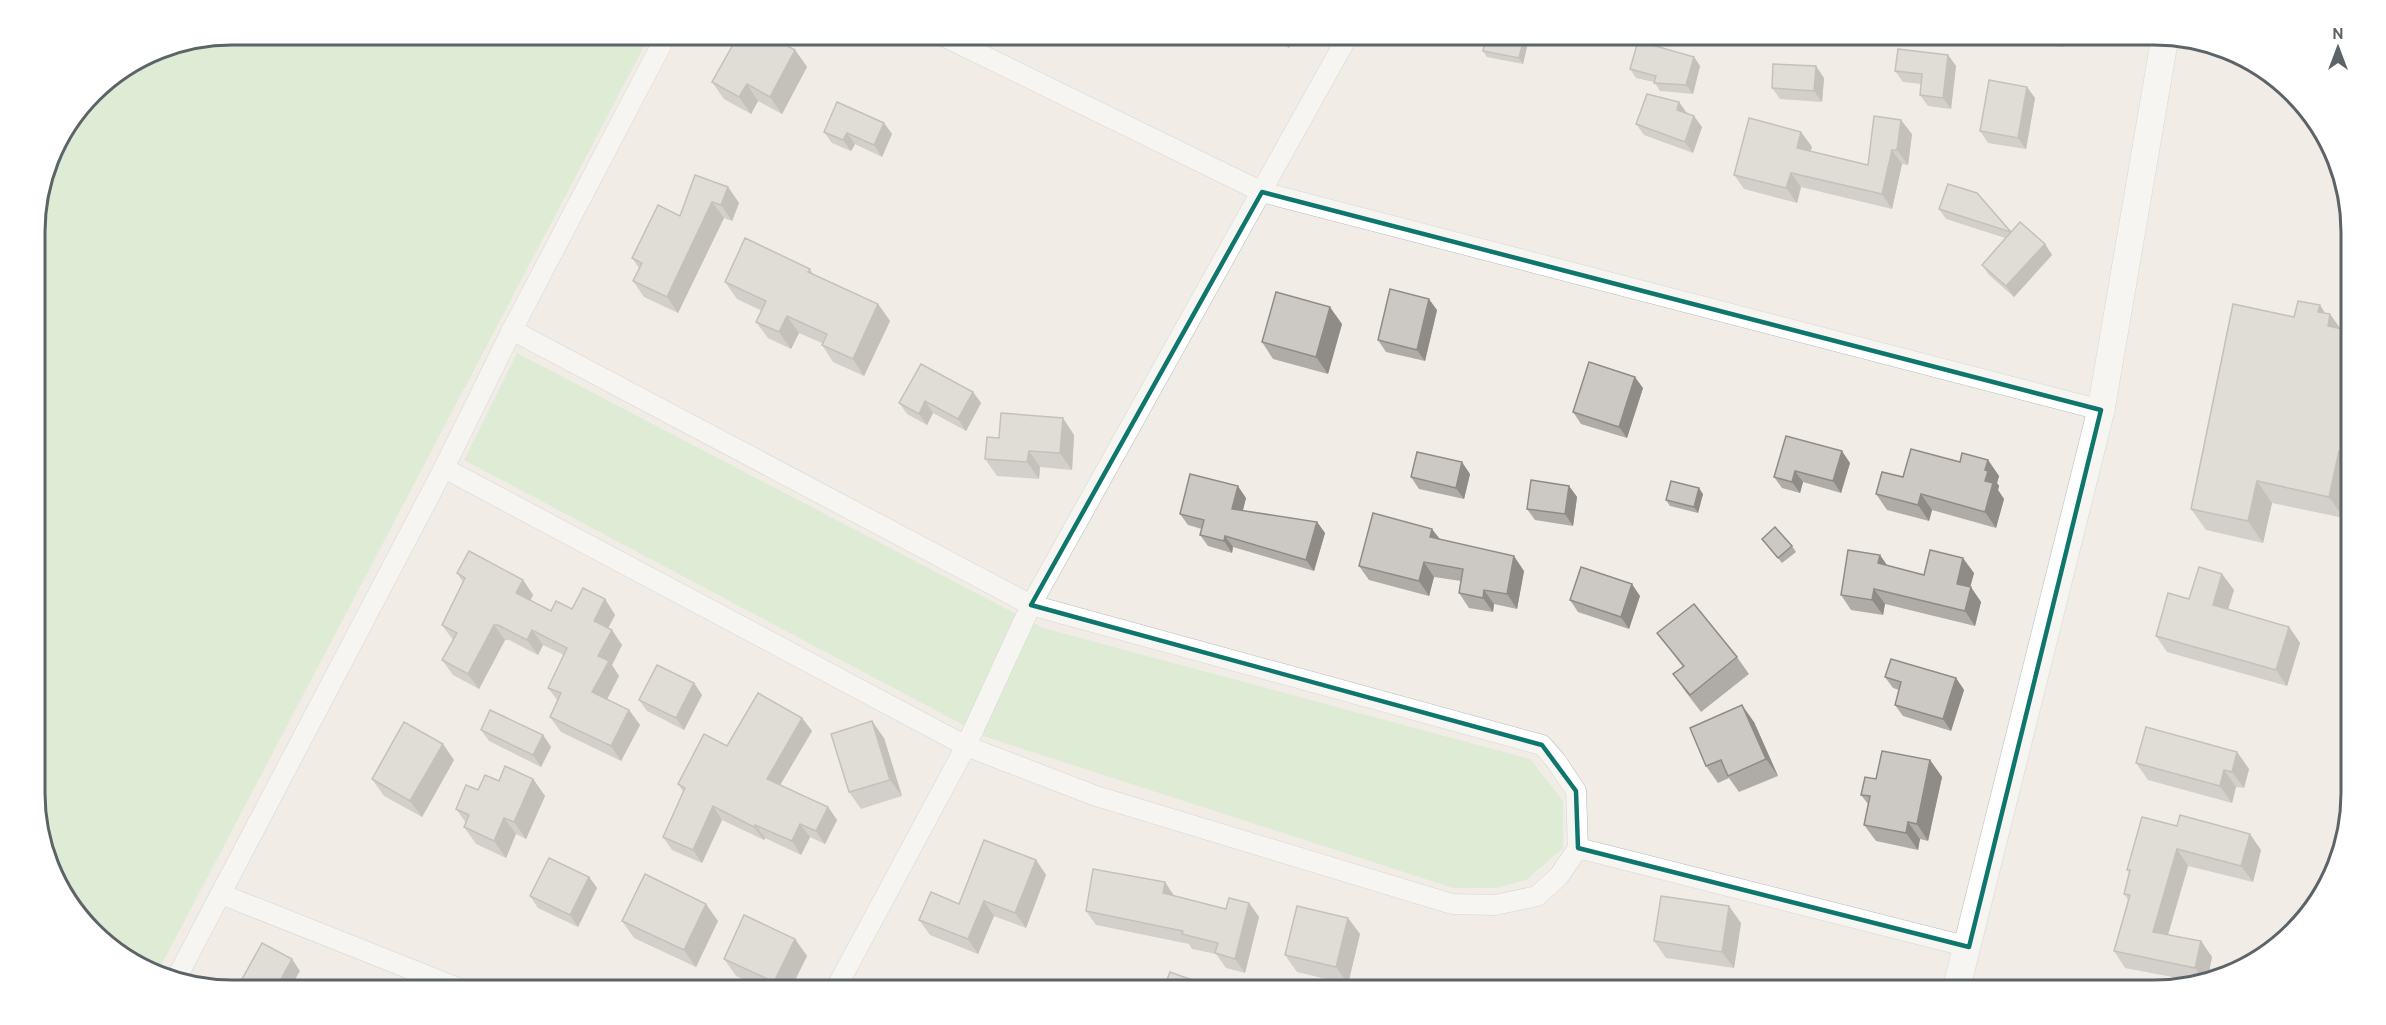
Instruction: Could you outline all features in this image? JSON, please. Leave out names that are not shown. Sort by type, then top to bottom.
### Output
[{"type":"street","points":[[180,972],[444,468],[512,330],[661,45]]},
{"type":"street","points":[[961,45],[1262,192],[2101,410]]},
{"type":"street","points":[[840,980],[966,746],[1031,605],[1342,45]]},
{"type":"street","points":[[1959,980],[2101,410],[2164,45]]},
{"type":"street","points":[[444,468],[966,746],[1096,796],[1452,904],[1495,905],[1537,896],[1559,876],[1578,848],[1576,791],[1542,745],[1031,605],[512,330]]},
{"type":"street","points":[[1578,848],[1969,947]]},
{"type":"street","points":[[220,894],[438,980]]},
{"type":"highlighted area","points":[[1262,192],[2101,410],[1969,947],[1578,848],[1576,791],[1542,745],[1031,605]]},
{"type":"green space","points":[[232,45],[645,45],[161,966],[138,955],[100,925],[70,887],[51,841],[45,793],[45,220],[51,184],[70,138],[84,118],[109,91],[138,70],[184,51],[208,47]]},
{"type":"green space","points":[[517,353],[1043,628],[1530,759],[1563,801],[1563,848],[1526,880],[1496,888],[1453,888],[986,737],[464,460]]},
{"type":"building","points":[[733,45],[786,45],[795,50],[770,97],[747,84],[739,97],[712,82]]},
{"type":"building","points":[[1484,45],[1522,45],[1519,58],[1483,51]]},
{"type":"building","points":[[1637,45],[1652,45],[1694,57],[1686,85],[1654,83],[1656,76],[1630,69]]},
{"type":"building","points":[[1898,49],[1948,55],[1943,98],[1920,95],[1922,74],[1895,71]]},
{"type":"building","points":[[1773,64],[1816,66],[1814,91],[1772,88]]},
{"type":"building","points":[[1989,80],[2027,87],[2018,138],[1980,131]]},
{"type":"building","points":[[1647,94],[1679,102],[1677,110],[1694,116],[1685,142],[1636,124]]},
{"type":"building","points":[[837,102],[884,123],[874,145],[847,133],[843,140],[824,132]]},
{"type":"building","points":[[1874,116],[1901,120],[1897,150],[1892,150],[1882,194],[1791,173],[1786,188],[1734,175],[1749,118],[1801,132],[1797,148],[1868,165]]},
{"type":"building","points":[[695,175],[728,187],[721,205],[712,202],[667,297],[633,281],[642,263],[632,258],[658,205],[680,216]]},
{"type":"building","points":[[1948,184],[1977,193],[2011,232],[1939,209]]},
{"type":"building","points":[[2020,222],[2045,244],[2006,286],[1982,265]]},
{"type":"building","points":[[745,238],[810,269],[808,272],[878,304],[853,359],[822,345],[827,334],[787,316],[779,332],[756,322],[766,301],[725,282]]},
{"type":"building","points":[[1390,289],[1429,299],[1417,350],[1378,340]]},
{"type":"building","points":[[1276,292],[1330,307],[1316,357],[1262,342]]},
{"type":"building","points":[[2298,301],[2320,305],[2318,312],[2330,314],[2328,326],[2341,329],[2341,452],[2339,451],[2329,497],[2257,481],[2248,521],[2191,509],[2233,304],[2294,317]]},
{"type":"building","points":[[1589,362],[1635,377],[1619,427],[1573,412]]},
{"type":"building","points":[[921,364],[973,392],[958,419],[925,401],[919,414],[899,403]]},
{"type":"building","points":[[1001,413],[1063,418],[1060,453],[1029,451],[1027,462],[985,459],[987,437],[999,438]]},
{"type":"building","points":[[1786,436],[1842,451],[1833,481],[1795,471],[1792,482],[1774,477]]},
{"type":"building","points":[[1911,449],[1960,462],[1962,453],[1988,460],[1985,481],[1993,483],[1985,512],[1921,494],[1918,505],[1876,494],[1882,472],[1903,477]]},
{"type":"building","points":[[1417,452],[1462,462],[1456,488],[1411,477]]},
{"type":"building","points":[[1190,474],[1238,486],[1232,509],[1317,522],[1306,560],[1225,536],[1224,541],[1200,535],[1204,520],[1180,514]]},
{"type":"building","points":[[1531,480],[1569,486],[1565,514],[1527,509]]},
{"type":"building","points":[[1671,481],[1699,488],[1694,507],[1666,500]]},
{"type":"building","points":[[1373,513],[1432,529],[1430,537],[1514,556],[1507,594],[1484,590],[1483,598],[1459,593],[1463,569],[1424,562],[1419,581],[1359,566]]},
{"type":"building","points":[[1775,527],[1792,546],[1778,558],[1762,539]]},
{"type":"building","points":[[1848,550],[1880,555],[1878,563],[1924,575],[1930,550],[1963,558],[1957,584],[1971,587],[1965,611],[1874,589],[1872,600],[1841,595]]},
{"type":"building","points":[[469,551],[523,580],[516,593],[551,611],[556,601],[572,609],[583,588],[605,599],[594,621],[612,630],[598,656],[609,661],[592,692],[629,710],[611,746],[550,717],[561,693],[548,688],[567,648],[532,630],[527,640],[494,625],[468,674],[442,660],[457,633],[442,625],[465,578],[457,573]]},
{"type":"building","points":[[1581,567],[1632,584],[1621,617],[1570,600]]},
{"type":"building","points":[[2199,567],[2222,574],[2213,605],[2289,627],[2276,670],[2156,636],[2168,593],[2189,599]]},
{"type":"building","points":[[1694,604],[1737,657],[1690,695],[1673,674],[1684,666],[1657,633]]},
{"type":"building","points":[[1891,659],[1956,678],[1943,719],[1895,705],[1901,682],[1885,677]]},
{"type":"building","points":[[657,665],[694,683],[676,718],[639,700]]},
{"type":"building","points":[[758,693],[802,718],[767,779],[828,807],[816,831],[800,824],[792,841],[755,825],[754,827],[713,806],[693,850],[663,837],[685,788],[678,784],[704,734],[727,746]]},
{"type":"building","points":[[1742,705],[1766,759],[1728,776],[1721,760],[1706,766],[1690,728]]},
{"type":"building","points":[[490,710],[543,735],[533,755],[481,730]]},
{"type":"building","points":[[872,721],[890,780],[849,792],[831,734]]},
{"type":"building","points":[[404,722],[443,744],[410,801],[372,779]]},
{"type":"building","points":[[2146,727],[2237,752],[2232,772],[2224,770],[2220,786],[2136,763]]},
{"type":"building","points":[[1882,751],[1930,760],[1917,824],[1908,822],[1906,833],[1864,825],[1870,796],[1861,795],[1865,777],[1876,779]]},
{"type":"building","points":[[505,766],[533,779],[514,822],[504,818],[494,841],[464,827],[469,815],[456,809],[466,785],[478,790],[485,775],[499,781]]},
{"type":"building","points":[[2180,815],[2250,834],[2241,866],[2177,849],[2153,932],[2201,941],[2195,968],[2114,951],[2130,895],[2124,894],[2130,870],[2127,870],[2142,817],[2177,826]]},
{"type":"building","points":[[984,840],[1036,860],[1015,913],[984,901],[968,939],[919,920],[931,892],[959,904]]},
{"type":"building","points":[[549,858],[589,877],[570,915],[530,896]]},
{"type":"building","points":[[1093,869],[1165,882],[1163,893],[1226,909],[1229,898],[1249,903],[1235,959],[1215,953],[1218,943],[1182,934],[1183,931],[1086,911]]},
{"type":"building","points":[[645,874],[706,904],[684,950],[622,921]]},
{"type":"building","points":[[1661,896],[1729,906],[1722,952],[1654,941]]},
{"type":"building","points":[[1297,906],[1348,918],[1336,967],[1285,955]]},
{"type":"building","points":[[744,915],[795,939],[775,980],[770,980],[724,959]]},
{"type":"building","points":[[262,943],[292,959],[280,980],[242,980]]},
{"type":"building","points":[[1170,972],[1192,980],[1167,980]]}]
